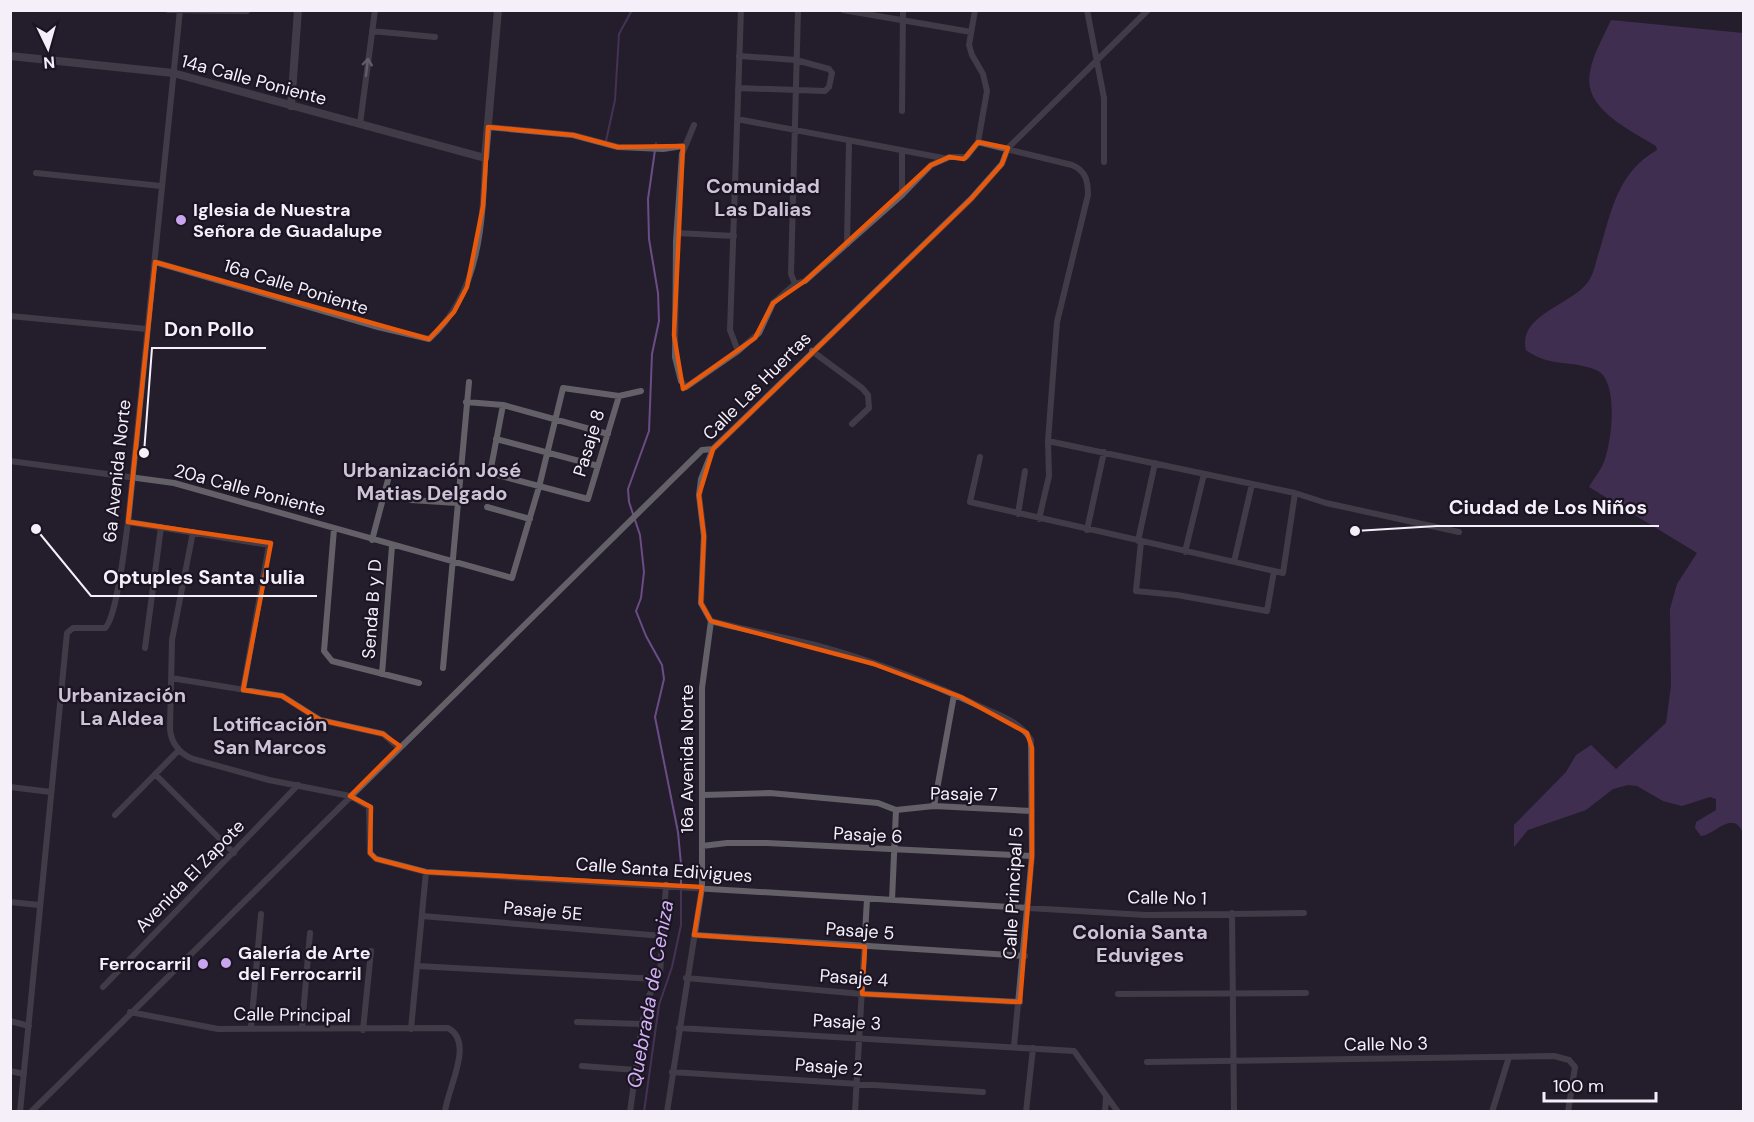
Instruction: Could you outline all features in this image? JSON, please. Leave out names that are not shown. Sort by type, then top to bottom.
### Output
[{"type":"street","points":[[168,10],[247,11]]},
{"type":"street","points":[[291,106],[298,10]]},
{"type":"street","points":[[360,124],[375,10]]},
{"type":"street","points":[[485,158],[498,10]]},
{"type":"street","points":[[738,351],[730,330],[741,10]]},
{"type":"street","points":[[795,284],[791,274],[798,10]]},
{"type":"street","points":[[843,10],[971,32]]},
{"type":"street","points":[[902,111],[903,10]]},
{"type":"street","points":[[737,119],[849,142],[944,158],[966,157],[978,142],[987,91],[983,74],[972,55],[971,32],[975,10]]},
{"type":"street","points":[[1087,10],[1104,98],[1104,162]]},
{"type":"street","name":"Calle Las Huertas","points":[[711,621],[701,603],[704,536],[699,495],[701,479],[713,448],[971,199],[1002,164],[1008,148],[1148,10]]},
{"type":"street","name":"6a Avenida Norte","points":[[20,1112],[67,633],[73,628],[102,629],[109,624],[128,522],[180,11]]},
{"type":"street","points":[[372,31],[435,37]]},
{"type":"street","name":"14a Calle Poniente","points":[[10,56],[173,73],[485,158]]},
{"type":"street","points":[[738,88],[825,91],[829,87],[832,73],[828,69],[796,60],[740,56]]},
{"type":"street","points":[[694,124],[684,146],[677,233],[675,357],[681,381],[686,387],[755,338],[773,303],[795,284],[805,281],[902,195],[932,165],[944,158]]},
{"type":"street","points":[[488,127],[573,135],[618,147],[684,146]]},
{"type":"street","points":[[847,244],[849,142]]},
{"type":"street","points":[[978,142],[1078,168],[1085,175],[1088,184],[1088,195],[1057,321],[1048,441],[1049,476],[1039,519]]},
{"type":"street","points":[[902,151],[902,195]]},
{"type":"street","name":"16a Calle Poniente","points":[[155,262],[378,327],[429,339],[454,312],[467,287],[483,206],[485,158]]},
{"type":"street","points":[[36,173],[161,186]]},
{"type":"street","points":[[677,233],[734,236]]},
{"type":"street","points":[[10,316],[147,329]]},
{"type":"street","points":[[812,351],[868,395],[869,408],[852,424]]},
{"type":"street","points":[[443,668],[469,382]]},
{"type":"street","points":[[487,507],[530,519],[563,388],[620,396],[641,391]]},
{"type":"street","name":"Pasaje 8","points":[[539,487],[588,499],[620,396]]},
{"type":"street","points":[[466,402],[503,405],[608,434]]},
{"type":"street","points":[[503,405],[490,473],[539,487]]},
{"type":"street","points":[[496,439],[597,466]]},
{"type":"street","points":[[1048,441],[1295,493],[1326,503],[1459,532]]},
{"type":"street","points":[[31,1112],[398,747],[702,450],[713,448]]},
{"type":"street","points":[[1087,530],[1104,452]]},
{"type":"street","points":[[980,457],[970,502],[1283,573],[1295,493]]},
{"type":"street","name":"20a Calle Poniente","points":[[10,461],[131,475],[174,483],[512,578],[530,519]]},
{"type":"street","points":[[1155,463],[1140,541],[1136,591],[1209,600],[1267,611],[1274,571]]},
{"type":"street","points":[[1017,514],[1025,471]]},
{"type":"street","points":[[1185,552],[1204,474]]},
{"type":"street","points":[[372,540],[388,476]]},
{"type":"street","points":[[1234,562],[1252,484]]},
{"type":"street","points":[[411,500],[457,503]]},
{"type":"street","points":[[128,522],[269,545],[243,690]]},
{"type":"street","points":[[145,648],[161,528]]},
{"type":"street","points":[[334,529],[324,651],[327,657],[332,661],[419,683]]},
{"type":"street","points":[[193,532],[174,621],[171,736],[179,750],[203,762],[350,796]]},
{"type":"street","name":"Senda B y D","points":[[382,674],[392,546]]},
{"type":"street","points":[[711,621],[825,648],[954,695],[934,806]]},
{"type":"street","name":"16a Avenida Norte","points":[[667,1112],[686,978],[702,887],[702,688],[711,621]]},
{"type":"street","points":[[171,678],[282,696],[320,720],[383,734],[398,747]]},
{"type":"street","name":"Calle Principal 5","points":[[954,695],[1014,723],[1024,729],[1031,740],[1032,856],[1014,1047]]},
{"type":"street","points":[[115,815],[179,750]]},
{"type":"street","points":[[155,774],[234,853]]},
{"type":"street","name":"Avenida El Zapote","points":[[103,987],[298,785]]},
{"type":"street","points":[[10,788],[51,792]]},
{"type":"street","points":[[703,795],[770,793],[878,803],[896,810],[891,900]]},
{"type":"street","name":"Calle Santa Edivigues","points":[[350,796],[369,807],[370,853],[373,857],[426,872],[1029,907]]},
{"type":"street","name":"Pasaje 7","points":[[896,810],[934,806],[1032,811]]},
{"type":"street","name":"Pasaje 6","points":[[702,846],[727,843],[767,843],[1032,856]]},
{"type":"street","points":[[411,1029],[426,872]]},
{"type":"street","points":[[630,1112],[642,1024],[649,996],[657,979],[663,936],[666,885]]},
{"type":"street","points":[[855,1112],[867,899]]},
{"type":"street","points":[[10,902],[39,905]]},
{"type":"street","name":"Calle No 1","points":[[1029,907],[1145,915],[1304,913]]},
{"type":"street","points":[[1232,913],[1234,1112]]},
{"type":"street","points":[[251,1028],[261,914]]},
{"type":"street","name":"Pasaje 5E","points":[[422,916],[663,936]]},
{"type":"street","points":[[302,1027],[310,933]]},
{"type":"street","name":"Pasaje 5","points":[[694,935],[1024,956]]},
{"type":"street","points":[[363,1030],[371,951]]},
{"type":"street","points":[[417,966],[657,979]]},
{"type":"street","name":"Pasaje 4","points":[[686,978],[862,994],[1020,1002]]},
{"type":"street","points":[[1118,994],[1306,993]]},
{"type":"street","name":"Calle Principal","points":[[130,1012],[218,1029],[448,1028],[454,1032],[460,1047],[445,1112]]},
{"type":"street","points":[[10,1021],[29,1026]]},
{"type":"street","points":[[577,1022],[642,1024]]},
{"type":"street","name":"Pasaje 3","points":[[679,1028],[1074,1051],[1079,1054],[1106,1097]]},
{"type":"street","points":[[1026,1112],[1033,1048]]},
{"type":"street","name":"Calle No 3","points":[[1147,1062],[1554,1056],[1573,1063],[1576,1072],[1568,1112]]},
{"type":"street","points":[[1492,1112],[1509,1057]]},
{"type":"street","points":[[582,1066],[636,1070]]},
{"type":"street","points":[[10,1071],[24,1074]]},
{"type":"street","name":"Pasaje 2","points":[[672,1072],[983,1092]]},
{"type":"street","points":[[1105,1112],[1106,1097]]},
{"type":"street","points":[[1106,1097],[1118,1112]]},
{"type":"highlighted area","points":[[488,127],[573,135],[618,147],[683,146],[674,335],[683,389],[755,338],[773,303],[805,281],[931,165],[949,157],[964,159],[978,142],[1008,148],[1002,164],[971,199],[713,449],[699,495],[704,536],[701,603],[711,621],[874,664],[961,697],[1027,733],[1032,748],[1032,856],[1020,1002],[862,994],[865,947],[694,935],[702,887],[426,872],[376,859],[370,853],[371,807],[350,796],[400,746],[383,734],[320,720],[282,696],[243,690],[271,543],[128,522],[155,262],[429,339],[454,312],[467,287],[483,206]]},
{"type":"shaded area","points":[[1611,20],[1743,33],[1743,833],[1739,826],[1729,823],[1701,836],[1695,828],[1696,822],[1716,810],[1716,799],[1710,797],[1682,806],[1663,801],[1637,786],[1628,785],[1613,789],[1586,810],[1528,830],[1514,847],[1514,825],[1566,772],[1576,755],[1591,745],[1616,769],[1666,723],[1671,686],[1670,609],[1677,584],[1697,553],[1589,487],[1604,463],[1610,438],[1611,397],[1603,376],[1596,370],[1543,359],[1526,350],[1525,338],[1537,319],[1588,282],[1624,181],[1644,159],[1657,150],[1656,146],[1611,117],[1593,97],[1590,85],[1591,65]]},
{"type":"waterway","name":"Quebrada de Ceniza","points":[[606,141],[615,100],[619,34],[632,10]]},
{"type":"waterway","name":"Quebrada de Ceniza","points":[[644,1112],[659,1005],[672,967],[681,925],[681,864],[678,832],[655,717],[664,679],[662,665],[646,636],[636,611],[641,598],[644,572],[640,535],[629,502],[628,489],[649,431],[652,354],[659,321],[658,293],[649,239],[648,199],[656,143]]},
{"type":"place","name":"Iglesia de Nuestra Señora de Guadalupe","points":[[181,220]]},
{"type":"place","name":"Don Pollo","points":[[144,453]]},
{"type":"place","name":"Optuples Santa Julia","points":[[36,529]]},
{"type":"place","name":"Ciudad de Los Niños","points":[[1355,531]]},
{"type":"place","name":"Galería de Arte del Ferrocarril","points":[[226,963]]},
{"type":"place","name":"Ferrocarril","points":[[203,964]]},
{"type":"district","name":"Comunidad Las Dalias","points":[[763,198]]},
{"type":"district","name":"Urbanización José Matias Delgado","points":[[432,482]]},
{"type":"district","name":"Urbanización La Aldea","points":[[122,706]]},
{"type":"district","name":"Lotificación San Marcos","points":[[270,736]]},
{"type":"district","name":"Colonia Santa Eduviges","points":[[1140,944]]}]
